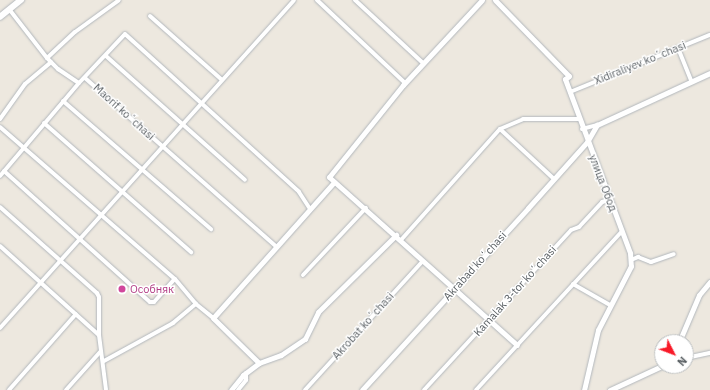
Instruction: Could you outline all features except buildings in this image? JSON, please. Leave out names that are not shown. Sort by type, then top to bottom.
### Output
[{"type":"main road","points":[[0,17],[20,0]]},
{"type":"street","points":[[47,58],[75,32],[119,0]]},
{"type":"street","name":"Maorif koʻchasi","points":[[0,328],[294,0]]},
{"type":"street","points":[[317,0],[405,83]]},
{"type":"street","points":[[356,0],[423,63]]},
{"type":"street","points":[[482,0],[405,83],[329,177],[366,208],[396,235],[422,262],[490,319],[517,345]]},
{"type":"street","name":"улица Обод","points":[[495,0],[569,76],[565,79],[582,129],[611,199],[631,260]]},
{"type":"street","points":[[9,9],[47,58],[79,83]]},
{"type":"street","points":[[150,16],[222,80]]},
{"type":"street","points":[[0,176],[63,101],[125,34],[298,192],[310,209]]},
{"type":"street","name":"Xidiraliyev koʻchasi","points":[[570,92],[710,35]]},
{"type":"street","points":[[678,48],[691,81]]},
{"type":"street","points":[[106,56],[245,180]]},
{"type":"street","points":[[0,119],[25,84],[51,62]]},
{"type":"street","points":[[582,129],[598,125],[691,81],[710,74]]},
{"type":"street","name":"Maorif koʻchasi","points":[[85,78],[162,147]]},
{"type":"street","points":[[63,101],[211,228]]},
{"type":"street","points":[[401,240],[500,129],[523,119],[579,119]]},
{"type":"street","points":[[44,123],[191,252]]},
{"type":"street","name":"Akrabad koʻchasi","points":[[362,390],[587,142],[598,125]]},
{"type":"street","points":[[0,127],[23,149],[175,279],[196,304],[213,318],[259,363]]},
{"type":"street","points":[[500,129],[554,179]]},
{"type":"street","points":[[162,147],[276,247]]},
{"type":"street","points":[[4,171],[152,303],[175,279]]},
{"type":"street","points":[[213,318],[334,182]]},
{"type":"street","name":"Kamalak 3-tor koʻchasi","points":[[424,390],[571,230],[579,227],[599,204],[611,199]]},
{"type":"street","points":[[0,207],[61,260],[99,297],[100,352],[104,361],[106,390]]},
{"type":"street","points":[[303,274],[366,208]]},
{"type":"street","points":[[476,390],[622,230]]},
{"type":"street","points":[[230,390],[246,373],[259,363],[281,355],[305,340],[318,312],[396,235]]},
{"type":"street","points":[[0,246],[99,335]]},
{"type":"street","points":[[584,390],[594,354],[598,330],[631,266],[631,260],[638,257],[652,262],[674,254]]},
{"type":"street","name":"Akrobat koʻchasi","points":[[305,390],[422,262]]},
{"type":"street","points":[[573,284],[610,305]]},
{"type":"street","points":[[682,334],[688,316],[709,286]]},
{"type":"street","points":[[104,361],[173,323],[196,304]]},
{"type":"street","points":[[9,390],[76,314]]},
{"type":"street","points":[[66,390],[100,352]]},
{"type":"street","points":[[694,356],[710,353]]},
{"type":"street","points":[[610,390],[654,370]]},
{"type":"street","points":[[238,390],[246,380],[246,373]]},
{"type":"place","name":"Особняк","points":[[122,289]]}]
